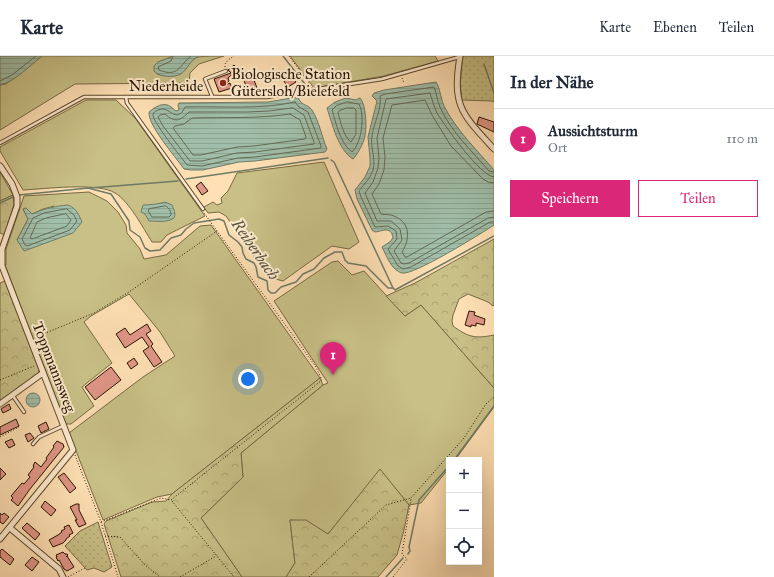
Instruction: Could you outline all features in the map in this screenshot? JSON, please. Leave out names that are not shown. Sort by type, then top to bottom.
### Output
[{"type":"street","points":[[460,56],[456,82],[458,101],[469,122],[494,149]]},
{"type":"street","name":"Toppmannsweg","points":[[0,166],[17,197],[17,206],[2,249],[2,266],[73,450]]},
{"type":"street","points":[[0,404],[43,373]]},
{"type":"street","points":[[0,539],[73,450]]},
{"type":"street","points":[[10,528],[59,569],[63,577]]},
{"type":"lane","name":"Niederheide","points":[[0,143],[84,97],[267,97],[382,79],[460,56]]},
{"type":"lane","points":[[212,96],[205,79],[226,71]]},
{"type":"lane","points":[[126,97],[127,103],[203,209]]},
{"type":"lane","points":[[12,395],[24,412]]},
{"type":"lane","points":[[33,444],[39,437],[64,426]]},
{"type":"path","points":[[226,71],[225,64],[234,56]]},
{"type":"path","points":[[289,56],[314,90]]},
{"type":"path","points":[[401,73],[404,83]]},
{"type":"path","points":[[171,500],[322,380],[316,367],[209,220],[203,209]]},
{"type":"path","points":[[30,339],[100,310],[129,292],[217,231]]},
{"type":"path","points":[[0,380],[23,372],[39,364]]},
{"type":"path","points":[[393,577],[407,560],[402,554],[411,498],[464,438],[486,404],[494,397]]},
{"type":"path","points":[[0,437],[19,427]]},
{"type":"path","points":[[73,450],[101,522],[118,577]]},
{"type":"path","points":[[101,522],[161,498],[171,500],[234,577]]},
{"type":"path","points":[[309,577],[386,505],[411,498]]},
{"type":"path","points":[[105,536],[120,537],[146,565],[160,577]]},
{"type":"path","points":[[180,577],[216,556]]},
{"type":"path","points":[[68,577],[85,568]]},
{"type":"green space","points":[[42,56],[174,56],[158,62],[154,66],[157,74],[169,75],[180,72],[198,57],[224,56],[199,64],[190,73],[189,83],[75,84],[0,130],[0,85],[6,84]]},
{"type":"green space","points":[[290,56],[435,56],[438,61],[384,76],[314,88]]},
{"type":"green space","points":[[463,56],[494,56],[494,102],[462,100],[460,84]]},
{"type":"green space","points":[[86,100],[116,100],[135,118],[205,216],[167,235],[161,242],[152,242],[135,215],[125,202],[115,193],[107,190],[84,187],[23,190],[0,151],[0,147]]},
{"type":"green space","points":[[324,162],[359,242],[349,249],[332,246],[283,281],[268,277],[226,216],[219,212],[208,213],[204,207],[213,202],[217,205],[222,203],[221,198],[228,191],[237,173]]},
{"type":"green space","points":[[0,172],[13,195],[0,201]]},
{"type":"green space","points":[[89,192],[107,201],[118,212],[126,225],[127,233],[140,249],[144,259],[166,255],[200,226],[211,225],[320,378],[172,494],[157,497],[103,520],[69,433],[143,377],[175,356],[160,332],[129,294],[91,316],[84,322],[112,363],[82,387],[94,406],[71,424],[66,424],[5,265],[6,249],[24,196]],"holes":[[[54,206],[17,240],[28,219],[23,209],[26,208],[32,214]]]},
{"type":"green space","points":[[13,195],[14,204],[5,235],[0,233],[0,201]]},
{"type":"green space","points":[[494,239],[494,305],[493,306],[488,302],[468,294],[459,299],[452,321],[453,326],[468,335],[482,337],[494,335],[494,388],[421,305],[405,316],[386,296],[415,283]]},
{"type":"green space","points":[[338,261],[352,275],[364,271],[405,316],[421,305],[494,388],[494,407],[457,457],[446,457],[446,472],[421,503],[409,505],[380,470],[328,534],[306,521],[290,520],[295,563],[286,577],[242,577],[201,518],[243,477],[241,453],[323,385],[328,383],[274,301],[332,262]]},
{"type":"green space","points":[[5,281],[39,370],[38,374],[0,401],[0,283]]},
{"type":"green space","points":[[320,378],[323,385],[241,453],[243,477],[201,518],[242,577],[121,577],[104,524],[106,521],[152,502],[166,501],[172,494]]},
{"type":"green space","points":[[380,469],[409,505],[397,555],[378,577],[286,577],[295,563],[290,520],[306,520],[328,534]]},
{"type":"green space","points":[[98,522],[112,567],[104,572],[94,568],[87,570],[65,546],[80,531]]},
{"type":"water","points":[[0,56],[42,56],[17,77],[0,85]]},
{"type":"water","points":[[174,56],[199,56],[193,60],[181,74],[178,75],[163,76],[154,71],[154,66],[158,62]]},
{"type":"water","points":[[436,82],[450,117],[494,170],[494,225],[433,261],[409,272],[402,273],[398,272],[392,266],[382,247],[391,241],[393,237],[392,234],[388,230],[375,232],[372,230],[357,199],[355,190],[365,177],[370,166],[368,137],[377,101],[372,96],[374,93],[384,90]]},
{"type":"water","points":[[297,97],[302,103],[310,108],[314,114],[319,124],[327,149],[325,152],[239,162],[203,170],[184,169],[157,133],[150,118],[149,112],[163,105],[168,105],[176,111],[179,110],[179,103],[268,102]]},
{"type":"water","points":[[346,98],[356,100],[360,98],[364,105],[366,116],[366,132],[364,139],[359,151],[353,159],[343,149],[333,128],[327,108],[335,102]]},
{"type":"water","points":[[165,202],[172,205],[175,213],[174,218],[171,220],[149,221],[145,214],[141,212],[143,205]]},
{"type":"water","points":[[68,205],[75,210],[82,222],[73,233],[24,251],[17,240],[28,219],[23,209],[26,208],[32,214],[50,208]]},
{"type":"water","points":[[33,393],[38,395],[40,400],[38,405],[33,407],[28,405],[26,400],[28,395]]},
{"type":"building","name":"Biologische Station Gütersloh/Bielefeld","points":[[234,65],[238,69],[228,78],[229,81],[223,86],[230,83],[232,88],[219,92],[214,79],[231,73],[228,70]]},
{"type":"building","points":[[288,71],[296,82],[288,87],[281,77]]},
{"type":"building","points":[[251,72],[257,88],[248,91],[243,78],[249,76],[247,73]]},
{"type":"building","points":[[479,117],[494,122],[494,132],[477,124]]},
{"type":"building","points":[[201,182],[208,191],[202,195],[196,186]]},
{"type":"building","points":[[469,311],[475,312],[474,315],[485,319],[484,325],[476,323],[476,326],[471,325],[471,327],[465,325]]},
{"type":"building","points":[[147,324],[151,331],[146,334],[153,344],[151,346],[162,362],[154,367],[143,351],[149,347],[142,337],[125,348],[116,334],[125,328],[130,335]]},
{"type":"building","points":[[134,358],[138,364],[131,369],[127,363]]},
{"type":"building","points":[[111,367],[121,380],[95,400],[85,387]]},
{"type":"building","points":[[9,404],[11,409],[3,413],[1,409]]},
{"type":"building","points":[[16,419],[19,426],[0,435],[0,427]]},
{"type":"building","points":[[46,422],[49,429],[41,433],[38,426]]},
{"type":"building","points":[[30,433],[34,438],[28,442],[25,435]]},
{"type":"building","points":[[12,439],[15,445],[9,448],[5,442]]},
{"type":"building","points":[[57,441],[63,444],[64,447],[18,506],[11,500],[13,498],[11,496],[22,483],[24,484],[30,477],[28,475],[34,467],[35,462],[41,467]]},
{"type":"building","points":[[0,468],[6,474],[0,480]]},
{"type":"building","points":[[64,473],[76,488],[70,493],[58,477]]},
{"type":"building","points":[[45,501],[56,510],[51,516],[41,507]]},
{"type":"building","points":[[79,504],[79,510],[86,524],[79,527],[70,507]]},
{"type":"building","points":[[0,513],[2,515],[4,513],[9,517],[3,524],[0,522]]},
{"type":"building","points":[[27,523],[40,534],[35,540],[22,528]]},
{"type":"building","points":[[69,525],[73,533],[69,535],[70,536],[63,543],[53,547],[49,540],[62,532],[61,531],[65,529],[64,527]]},
{"type":"building","points":[[2,549],[14,559],[10,565],[0,557],[0,551]]},
{"type":"building","points":[[63,552],[68,555],[67,556],[74,567],[67,571],[56,557],[56,555]]},
{"type":"building","points":[[32,557],[39,562],[32,571],[25,565]]},
{"type":"waterway","points":[[283,56],[308,88]]},
{"type":"waterway","points":[[484,64],[494,93]]},
{"type":"waterway","points":[[186,179],[328,158]]},
{"type":"waterway","points":[[331,160],[334,162],[393,288]]},
{"type":"waterway","points":[[90,188],[178,181]]},
{"type":"waterway","name":"Reiherbach","points":[[19,195],[88,188],[111,194],[129,221],[130,230],[140,237],[145,248],[150,251],[160,250],[171,238],[181,235],[194,223],[219,219],[224,221],[229,235],[242,247],[246,259],[254,263],[258,277],[267,281],[268,290],[271,293],[275,293],[281,287],[296,282],[303,274],[314,269],[324,258],[335,252],[342,252],[348,263],[366,266],[388,288],[393,288],[395,290],[494,236]]},
{"type":"waterway","name":"Reiherbach","points":[[0,203],[15,196]]},
{"type":"waterway","points":[[456,457],[494,406]]},
{"type":"waterway","points":[[408,554],[410,551],[409,547],[419,500],[446,469]]},
{"type":"waterway","points":[[386,577],[403,558]]},
{"type":"place","name":"Biologische Station Gütersloh/Bielefeld","points":[[223,83]]},
{"type":"place","name":"Aussichtsturm","points":[[333,375]]}]
